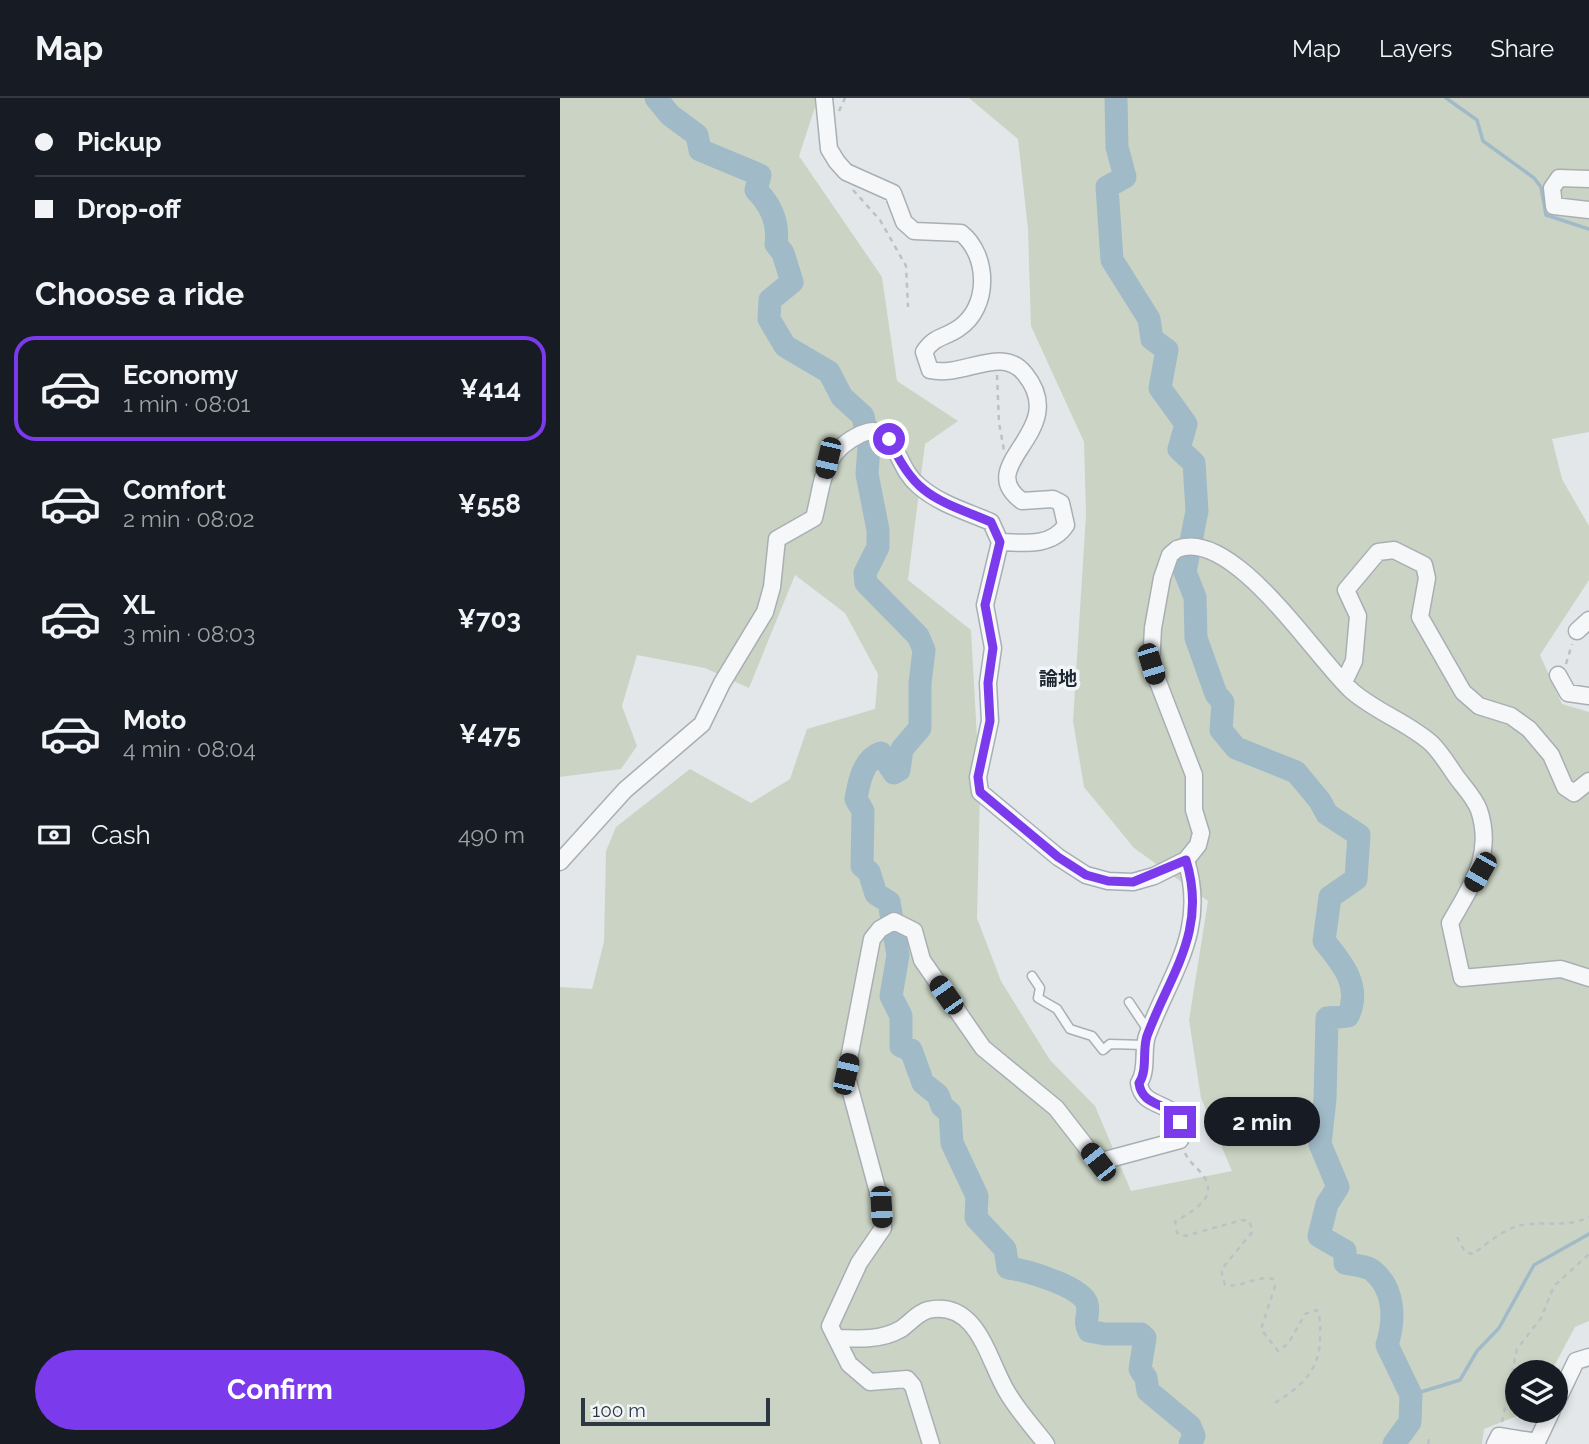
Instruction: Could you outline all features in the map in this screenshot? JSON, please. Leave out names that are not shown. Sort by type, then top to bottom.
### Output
[{"type":"street","points":[[824,98],[829,149],[842,168],[893,193],[904,222],[914,231],[961,233],[979,253],[983,290],[972,315],[958,328],[931,340],[924,352],[930,370],[945,373],[999,361],[1017,364],[1033,384],[1036,421],[1008,467],[1005,481],[1008,489],[1022,501],[1053,499],[1061,503],[1066,525],[1061,533],[1034,543],[1000,542]]},
{"type":"street","points":[[1589,178],[1559,178],[1552,188],[1554,206],[1589,210]]},
{"type":"street","points":[[560,862],[625,790],[702,724],[722,682],[765,612],[772,587],[777,539],[792,529],[805,526],[814,518],[828,458],[842,443],[867,431],[882,433],[889,439],[903,470],[940,502],[991,522],[1000,542],[985,605],[993,648],[988,683],[990,721],[978,777],[980,792],[1058,857],[1086,875],[1108,881],[1133,882],[1186,860],[1198,845],[1201,833],[1194,810],[1194,775],[1151,664],[1153,628],[1162,579],[1170,555],[1184,546],[1194,547],[1236,567],[1285,611],[1352,691],[1433,745],[1478,806],[1485,831],[1480,872],[1450,923],[1462,978],[1561,969],[1589,978]]},
{"type":"street","points":[[1344,682],[1354,661],[1358,616],[1346,590],[1378,552],[1394,550],[1424,565],[1427,578],[1420,617],[1463,692],[1479,706],[1511,716],[1529,729],[1551,755],[1565,787],[1574,793],[1589,781]]},
{"type":"street","points":[[1558,675],[1568,692],[1589,696]]},
{"type":"street","points":[[931,1444],[919,1399],[907,1379],[870,1382],[849,1364],[830,1326],[859,1263],[883,1228],[881,1207],[846,1074],[872,939],[886,924],[894,921],[914,931],[922,960],[983,1048],[1056,1108],[1098,1162],[1180,1140],[1177,1115],[1164,1105],[1147,1101],[1141,1094],[1139,1083],[1144,1076],[1147,1038],[1189,939],[1191,877],[1186,860]]},
{"type":"street","points":[[838,1338],[873,1339],[900,1329],[927,1310],[940,1310],[963,1316],[983,1339],[1005,1390],[1046,1444]]},
{"type":"street","points":[[1568,1377],[1576,1360],[1589,1357]]},
{"type":"street","points":[[1497,1440],[1541,1443],[1548,1423]]},
{"type":"lane","points":[[1032,976],[1040,988],[1038,998],[1057,1009],[1070,1029],[1092,1036],[1103,1050],[1110,1044],[1147,1038],[1129,1002]]},
{"type":"path","points":[[842,168],[840,176],[880,220],[906,266],[908,307]]},
{"type":"path","points":[[999,361],[997,379],[1002,450],[1022,448]]},
{"type":"path","points":[[1558,675],[1566,666],[1583,625]]},
{"type":"path","points":[[1180,1140],[1188,1158],[1207,1181],[1208,1189],[1200,1205],[1175,1222],[1177,1233],[1185,1236],[1242,1220],[1249,1221],[1253,1231],[1222,1270],[1222,1280],[1233,1286],[1273,1279],[1275,1286],[1261,1329],[1278,1351],[1288,1344],[1305,1314],[1317,1310],[1320,1318],[1318,1363],[1304,1381],[1273,1404]]},
{"type":"path","points":[[1457,1237],[1465,1252],[1473,1254],[1506,1231],[1524,1225],[1557,1226],[1589,1217]]},
{"type":"path","points":[[1497,1440],[1517,1349],[1541,1318],[1555,1286],[1589,1254]]},
{"type":"path","points":[[1428,1444],[1430,1436]]},
{"type":"green space","points":[[560,98],[818,98],[799,156],[882,277],[897,381],[958,421],[925,444],[908,580],[971,630],[980,792],[977,918],[1001,981],[1050,1060],[1095,1106],[1131,1191],[1232,1171],[1201,1098],[1189,1020],[1208,901],[1134,848],[1084,787],[1073,721],[1086,514],[1084,442],[1031,326],[1028,229],[1018,139],[969,98],[1589,98],[1589,432],[1552,439],[1562,479],[1589,526],[1589,580],[1540,655],[1562,704],[1589,712],[1589,1321],[1575,1327],[1557,1360],[1505,1360],[1505,1421],[1484,1429],[1482,1444],[560,1444],[560,987],[592,989],[604,942],[606,851],[616,827],[690,769],[751,803],[790,779],[807,729],[875,709],[878,674],[845,613],[795,575],[749,688],[705,668],[637,655],[622,706],[637,746],[621,769],[560,777]]},
{"type":"waterway","points":[[656,98],[670,115],[697,135],[700,150],[760,175],[756,190],[773,215],[776,244],[783,253],[792,282],[770,300],[769,319],[785,346],[829,372],[842,397],[863,416],[869,446],[867,474],[878,530],[878,547],[865,573],[866,583],[918,636],[924,650],[920,683],[920,728],[902,749],[899,770],[894,773],[881,753],[870,760],[863,772],[856,799],[863,811],[862,866],[869,872],[876,894],[889,902],[898,955],[891,996],[901,1016],[901,1046],[911,1050],[923,1083],[938,1095],[942,1106],[950,1113],[952,1143],[977,1196],[976,1218],[1005,1249],[1008,1268],[1040,1276],[1076,1291],[1087,1304],[1089,1331],[1141,1334],[1145,1338],[1140,1369],[1146,1378],[1148,1391],[1190,1426],[1194,1436],[1190,1444]]},
{"type":"waterway","points":[[1116,98],[1117,147],[1125,177],[1107,187],[1112,260],[1149,319],[1152,339],[1167,350],[1160,388],[1186,424],[1179,449],[1194,463],[1197,511],[1185,572],[1195,597],[1196,638],[1216,694],[1223,702],[1221,730],[1236,748],[1296,772],[1327,814],[1359,835],[1356,879],[1330,897],[1324,941],[1343,966],[1353,995],[1348,1016],[1327,1018],[1325,1099],[1320,1144],[1338,1187],[1327,1204],[1319,1236],[1345,1251],[1345,1263],[1373,1271],[1386,1287],[1392,1315],[1387,1345],[1411,1395],[1410,1422],[1394,1444]]},
{"type":"waterway","points":[[1446,98],[1477,120],[1483,141],[1534,178],[1541,187],[1546,215],[1589,229]]},
{"type":"waterway","points":[[1411,1395],[1460,1380],[1477,1351],[1499,1328],[1534,1265],[1589,1234]]},
{"type":"district","name":"論地","points":[[1058,678]]},
{"type":"route","points":[[889,439],[903,470],[916,484],[940,502],[991,522],[1000,542],[985,605],[993,648],[988,683],[990,721],[978,777],[980,792],[1058,857],[1086,875],[1108,881],[1133,882],[1154,876],[1186,860],[1191,877],[1192,926],[1185,951],[1147,1038],[1144,1076],[1139,1083],[1141,1094],[1147,1101],[1164,1105],[1177,1115],[1180,1122]]}]
